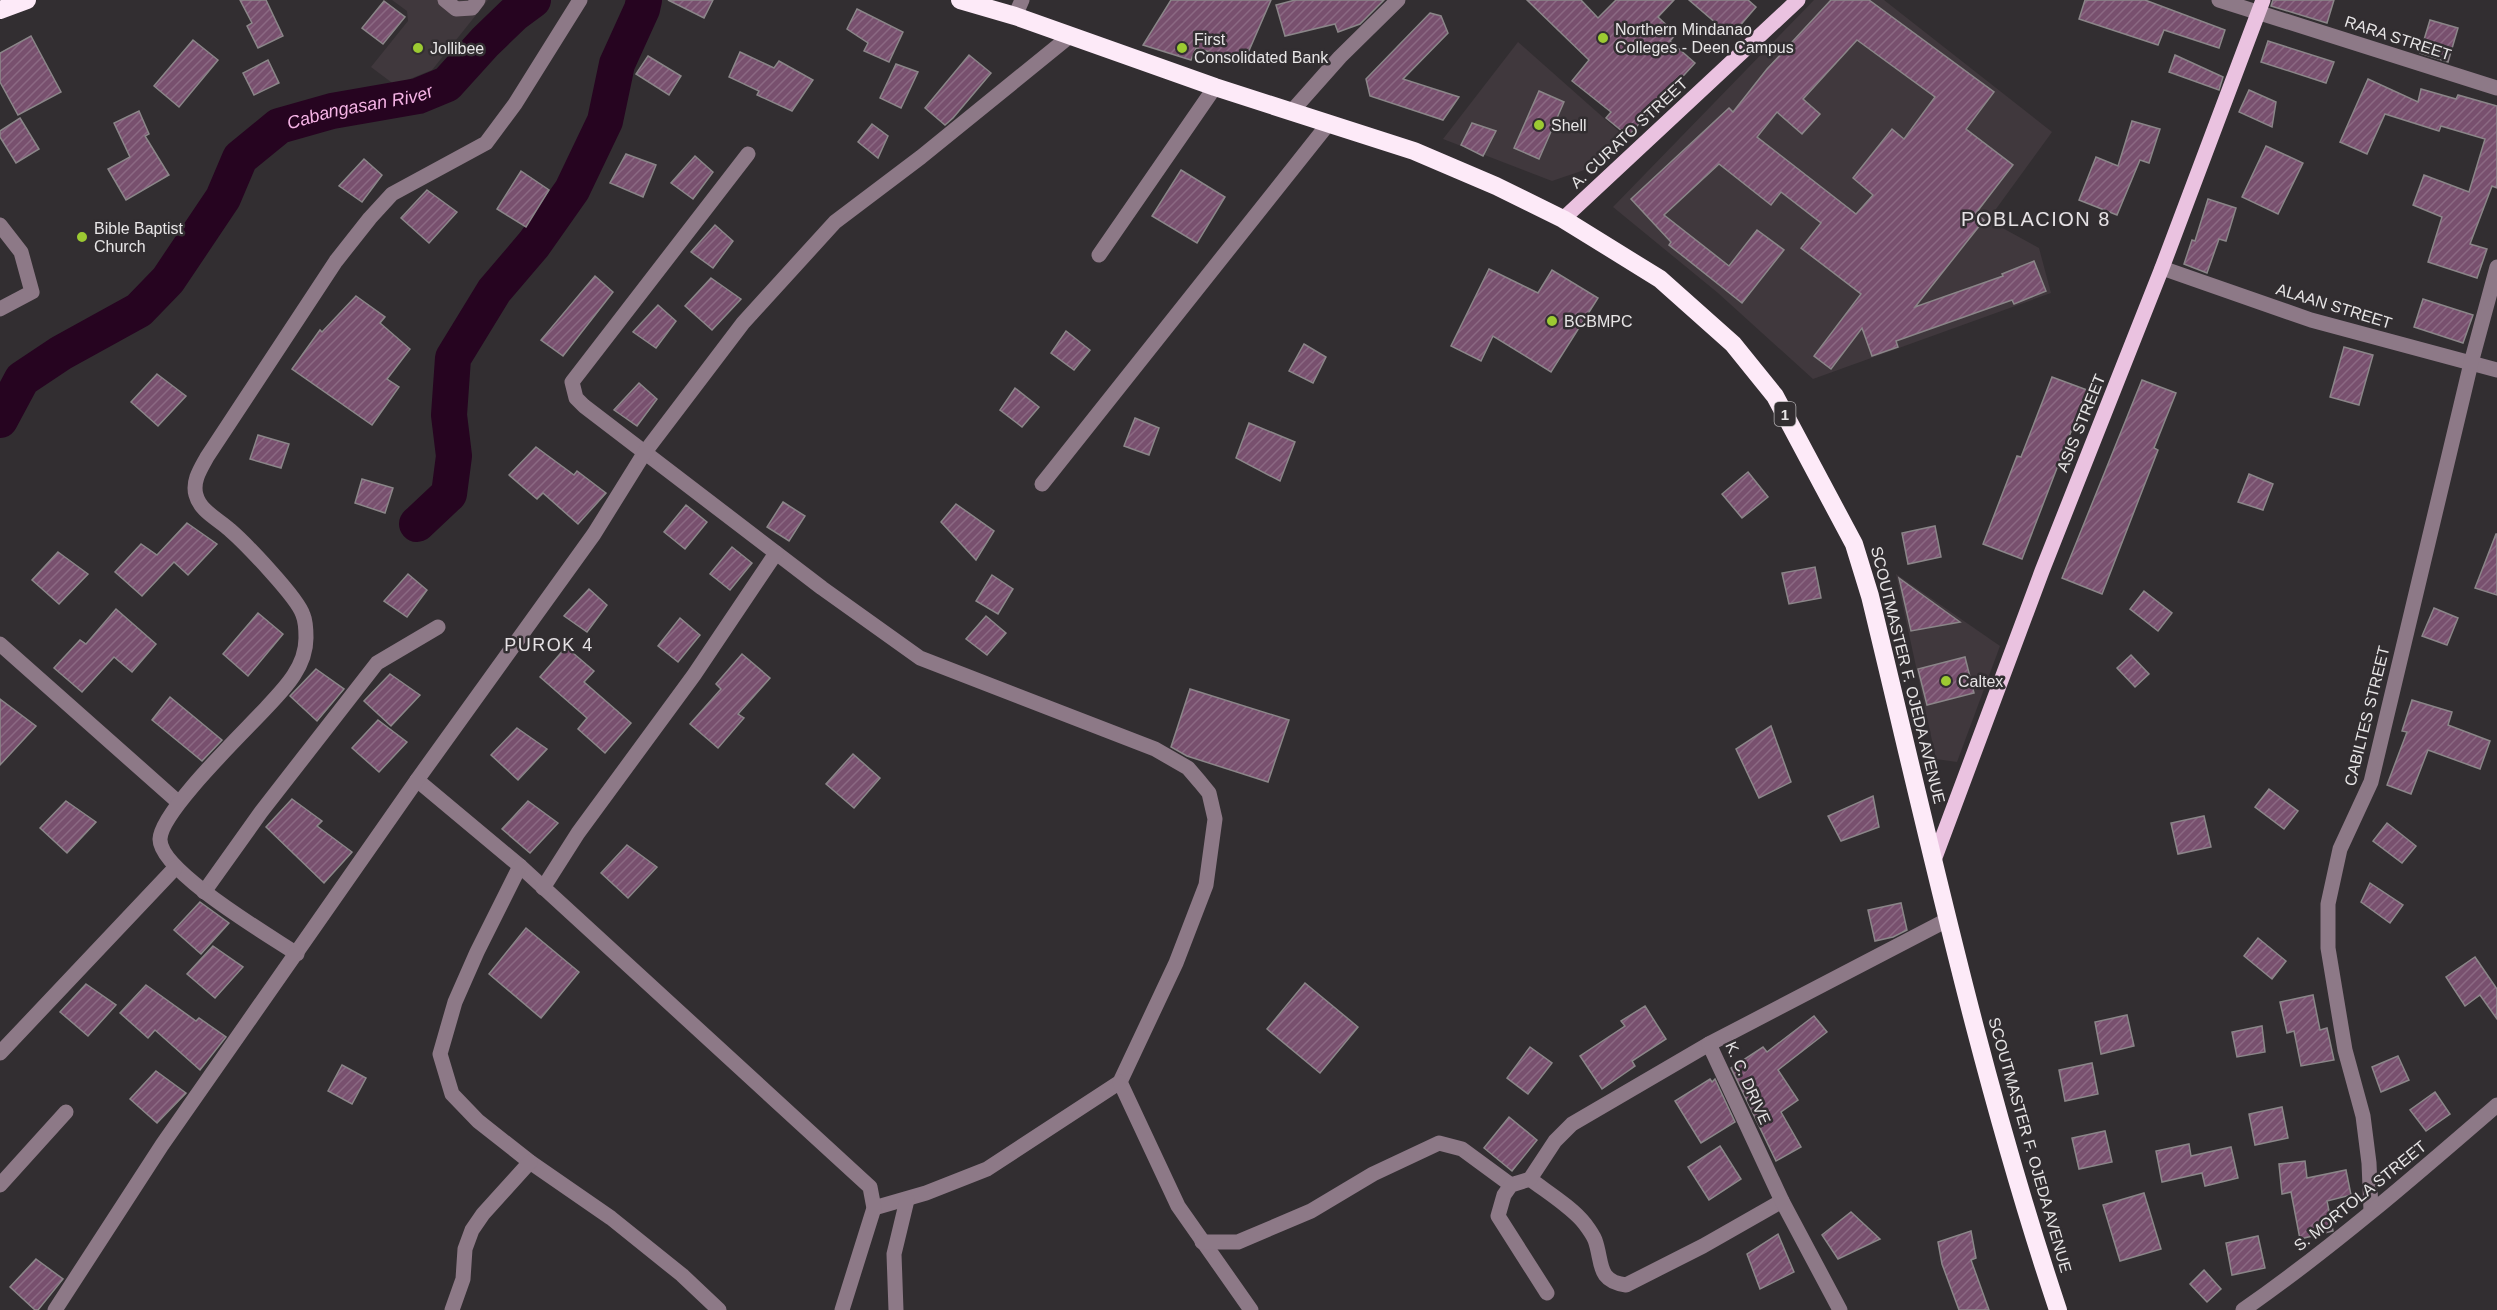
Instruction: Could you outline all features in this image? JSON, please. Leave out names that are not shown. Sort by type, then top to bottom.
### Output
[{"type":"highway","points":[[0,10],[27,0]]},
{"type":"highway","name":"SCOUTMASTER F. OJEDA AVENUE","points":[[960,0],[1018,8],[1070,36],[1215,87],[1414,151],[1496,186],[1563,219],[1660,279],[1733,344],[1775,396],[1854,544],[1870,596],[1947,920],[2026,1216],[2058,1310]]},
{"type":"main road","name":"A. CURATO STREET","points":[[1563,219],[1798,0]]},
{"type":"main road","name":"ASIS STREET","points":[[1934,860],[2042,571],[2162,268],[2261,6]]},
{"type":"street","points":[[445,0],[456,9],[472,8],[478,0]]},
{"type":"street","points":[[297,954],[204,892],[175,868],[161,846],[160,838],[178,802],[290,683],[306,652],[303,614],[294,599],[231,531],[202,508],[195,494],[196,477],[336,261],[370,218],[392,194],[486,143],[515,104],[580,0]]},
{"type":"street","points":[[1292,111],[1340,57],[1398,0]]},
{"type":"street","name":"RARA STREET","points":[[2219,0],[2261,6],[2497,88]]},
{"type":"street","points":[[55,1310],[162,1145],[417,780],[594,534],[645,452],[743,322],[835,222],[921,157],[1070,36]]},
{"type":"street","points":[[1099,255],[1215,87]]},
{"type":"street","points":[[1042,484],[1329,123]]},
{"type":"street","points":[[748,154],[572,382],[576,398],[822,588],[920,658],[1155,749],[1188,768],[1209,793],[1215,819],[1206,885],[1176,963],[1120,1082],[987,1169],[907,1200],[874,1208]]},
{"type":"street","points":[[0,225],[21,252],[32,292],[0,309]]},
{"type":"street","name":"CABILTES STREET","points":[[2372,1211],[2363,1116],[2345,1050],[2328,948],[2328,904],[2340,849],[2371,782],[2470,363],[2497,267]]},
{"type":"street","name":"ALAAN STREET","points":[[2162,268],[2311,320],[2497,370]]},
{"type":"street","points":[[543,888],[578,833],[694,675],[776,552]]},
{"type":"street","points":[[204,892],[261,812],[377,663],[438,627]]},
{"type":"street","points":[[0,644],[178,802]]},
{"type":"street","points":[[417,780],[520,866],[870,1187],[874,1208],[842,1310]]},
{"type":"street","points":[[520,866],[455,1002],[440,1054],[452,1094],[478,1121],[530,1162],[611,1218],[682,1275],[719,1310]]},
{"type":"street","points":[[0,1053],[175,868]]},
{"type":"street","name":"K. C. DRIVE","points":[[1840,1310],[1782,1201],[1709,1044],[1947,920]]},
{"type":"street","points":[[1547,1293],[1498,1216],[1504,1195],[1511,1185],[1530,1179],[1555,1141],[1572,1124],[1709,1044]]},
{"type":"street","points":[[1120,1082],[1178,1206],[1251,1310]]},
{"type":"street","name":"S. MORTOLA STREET","points":[[2243,1310],[2276,1287],[2372,1211],[2497,1105]]},
{"type":"street","points":[[0,1185],[66,1112]]},
{"type":"street","points":[[1202,1242],[1238,1242],[1280,1225],[1311,1211],[1373,1174],[1439,1143],[1462,1149],[1511,1185]]},
{"type":"street","points":[[452,1310],[463,1279],[465,1249],[472,1230],[483,1214],[530,1162]]},
{"type":"street","points":[[1530,1179],[1583,1221],[1595,1240],[1598,1261],[1604,1273],[1615,1283],[1626,1285],[1703,1246],[1782,1201]]},
{"type":"street","points":[[896,1310],[894,1254],[907,1200]]},
{"type":"shaded area","name":"Jollibee","points":[[392,0],[488,0],[432,70],[395,85],[371,67],[408,21],[407,11]]},
{"type":"shaded area","points":[[1814,0],[1884,0],[2052,132],[1988,220],[2039,248],[2051,293],[1813,379],[1718,293],[1613,207]]},
{"type":"shaded area","points":[[1518,42],[1623,135],[1596,166],[1552,181],[1443,139]]},
{"type":"shaded area","points":[[1896,574],[2000,646],[1957,762],[1936,759]]},
{"type":"building","points":[[240,0],[266,0],[283,36],[258,48],[247,26],[252,23]]},
{"type":"building","points":[[668,0],[713,0],[704,18]]},
{"type":"building","points":[[1171,0],[1271,0],[1244,62],[1196,48],[1191,60],[1143,45]]},
{"type":"building","points":[[1295,0],[1384,0],[1360,24],[1338,32],[1335,24],[1285,36],[1276,5]]},
{"type":"building","points":[[1527,0],[1581,0],[1598,18],[1616,0],[1674,0],[1658,17],[1676,34],[1670,41],[1695,63],[1628,136],[1606,118],[1611,112],[1572,81],[1589,60]]},
{"type":"building","points":[[1689,0],[1748,0],[1756,7],[1731,36]]},
{"type":"building","points":[[1831,0],[1869,0],[1994,92],[1966,129],[2013,165],[1976,213],[1984,220],[1915,307],[2003,276],[2002,274],[2034,261],[2046,291],[2014,304],[2012,300],[1896,341],[1898,347],[1872,356],[1862,328],[1831,369],[1814,356],[1861,294],[1801,248],[1821,223],[1781,192],[1771,205],[1719,164],[1664,215],[1729,266],[1757,230],[1784,250],[1742,303],[1669,245],[1671,242],[1631,199],[1729,108],[1733,112],[1767,69]],"holes":[[[1857,40],[1935,97],[1904,139],[1892,129],[1853,178],[1873,195],[1856,214],[1757,137],[1777,112],[1802,134],[1820,114],[1803,99]]]},
{"type":"building","points":[[2085,0],[2145,0],[2225,30],[2219,48],[2164,30],[2158,45],[2079,19]]},
{"type":"building","points":[[2273,0],[2334,0],[2327,23],[2271,6]]},
{"type":"building","points":[[384,1],[405,17],[383,44],[362,28]]},
{"type":"building","points":[[857,9],[903,32],[889,62],[864,51],[868,43],[847,29]]},
{"type":"building","points":[[1430,13],[1441,16],[1448,33],[1403,79],[1459,97],[1443,120],[1370,96],[1366,79]]},
{"type":"building","points":[[2430,20],[2458,28],[2448,62],[2420,53]]},
{"type":"building","points":[[31,36],[61,92],[18,115],[0,82],[0,53]]},
{"type":"building","points":[[193,40],[218,60],[179,107],[154,86]]},
{"type":"building","points":[[2268,41],[2334,62],[2326,83],[2261,62]]},
{"type":"building","points":[[740,52],[774,68],[779,61],[813,80],[792,111],[757,95],[759,91],[729,77]]},
{"type":"building","points":[[969,55],[991,73],[945,125],[925,108]]},
{"type":"building","points":[[2175,55],[2223,77],[2219,90],[2169,72]]},
{"type":"building","points":[[648,56],[681,76],[669,95],[636,74]]},
{"type":"building","points":[[268,60],[279,83],[254,95],[243,73]]},
{"type":"building","points":[[896,64],[918,72],[901,108],[880,98]]},
{"type":"building","points":[[2368,79],[2418,102],[2421,89],[2456,99],[2458,95],[2497,106],[2497,188],[2492,186],[2470,244],[2487,249],[2477,278],[2428,262],[2442,217],[2413,205],[2424,175],[2469,192],[2485,139],[2441,126],[2439,131],[2385,114],[2367,154],[2340,142]]},
{"type":"building","points":[[2249,90],[2276,102],[2272,127],[2239,112]]},
{"type":"building","name":"Shell","points":[[1539,91],[1564,102],[1539,159],[1514,148]]},
{"type":"building","points":[[139,111],[149,134],[145,136],[169,175],[126,200],[108,169],[130,157],[114,123]]},
{"type":"building","points":[[20,118],[39,149],[16,163],[0,137],[0,131]]},
{"type":"building","points":[[2132,121],[2160,129],[2149,163],[2140,160],[2117,215],[2079,200],[2096,157],[2118,166]]},
{"type":"building","points":[[1472,123],[1496,131],[1483,156],[1461,145]]},
{"type":"building","points":[[872,124],[888,136],[878,158],[858,142]]},
{"type":"building","points":[[2266,146],[2303,163],[2278,214],[2242,197]]},
{"type":"building","points":[[626,154],[656,165],[643,197],[610,183]]},
{"type":"building","points":[[695,156],[713,172],[693,199],[671,183]]},
{"type":"building","points":[[364,159],[382,175],[362,202],[339,186]]},
{"type":"building","points":[[1181,170],[1225,197],[1197,243],[1152,216]]},
{"type":"building","points":[[521,171],[549,190],[526,227],[497,209]]},
{"type":"building","points":[[427,190],[457,212],[429,243],[401,218]]},
{"type":"building","points":[[2208,199],[2236,208],[2226,241],[2219,239],[2207,273],[2184,264],[2192,240],[2195,241]]},
{"type":"building","points":[[715,225],[733,241],[713,268],[691,252]]},
{"type":"building","points":[[1489,269],[1538,293],[1552,270],[1598,298],[1551,372],[1493,336],[1481,361],[1451,346]]},
{"type":"building","points":[[595,276],[613,292],[563,356],[541,340]]},
{"type":"building","points":[[711,278],[741,299],[712,330],[685,306]]},
{"type":"building","points":[[356,296],[385,317],[380,323],[410,349],[387,379],[399,387],[372,425],[292,369],[320,330],[322,332]]},
{"type":"building","points":[[2423,299],[2473,315],[2463,343],[2414,327]]},
{"type":"building","points":[[658,305],[676,321],[656,348],[633,332]]},
{"type":"building","points":[[1066,331],[1090,350],[1074,370],[1051,353]]},
{"type":"building","points":[[1304,344],[1326,357],[1313,383],[1289,371]]},
{"type":"building","points":[[2344,347],[2373,355],[2359,405],[2330,397]]},
{"type":"building","points":[[157,374],[186,396],[158,426],[131,402]]},
{"type":"building","points":[[2052,377],[2087,390],[2022,559],[1983,544],[2017,456],[2021,457]]},
{"type":"building","points":[[2142,380],[2176,393],[2154,448],[2158,450],[2102,594],[2062,578]]},
{"type":"building","points":[[639,383],[657,399],[637,426],[614,410]]},
{"type":"building","points":[[1015,388],[1039,407],[1022,427],[1000,410]]},
{"type":"building","points":[[1135,418],[1159,428],[1149,455],[1124,446]]},
{"type":"building","points":[[1249,423],[1295,442],[1280,481],[1236,458]]},
{"type":"building","points":[[258,435],[289,444],[281,468],[250,459]]},
{"type":"building","points":[[536,447],[574,475],[577,471],[606,493],[578,524],[543,493],[537,499],[509,475]]},
{"type":"building","points":[[1748,472],[1768,497],[1742,518],[1722,494]]},
{"type":"building","points":[[2249,474],[2273,484],[2263,510],[2238,502]]},
{"type":"building","points":[[362,479],[393,488],[385,513],[355,503]]},
{"type":"building","points":[[783,502],[805,516],[789,541],[767,527]]},
{"type":"building","points":[[956,504],[994,531],[976,560],[941,522]]},
{"type":"building","points":[[686,505],[707,522],[685,549],[664,532]]},
{"type":"building","points":[[187,523],[217,544],[188,575],[174,562],[142,596],[115,572],[141,544],[157,555]]},
{"type":"building","points":[[1935,526],[1941,557],[1908,564],[1902,533]]},
{"type":"building","points":[[2497,534],[2497,595],[2475,588]]},
{"type":"building","points":[[732,547],[752,563],[730,590],[710,574]]},
{"type":"building","points":[[58,552],[88,574],[59,604],[32,580]]},
{"type":"building","points":[[1815,567],[1821,598],[1789,604],[1782,573]]},
{"type":"building","points":[[408,574],[427,590],[407,617],[384,601]]},
{"type":"building","points":[[992,575],[1013,589],[998,614],[976,601]]},
{"type":"building","points":[[1899,578],[1917,591],[1960,622],[1911,631]]},
{"type":"building","points":[[589,589],[607,605],[587,632],[564,616]]},
{"type":"building","points":[[2144,591],[2172,613],[2158,631],[2130,609]]},
{"type":"building","points":[[2434,608],[2458,618],[2447,645],[2422,636]]},
{"type":"building","points":[[116,609],[156,644],[132,672],[114,657],[82,692],[54,668],[80,640],[86,644]]},
{"type":"building","points":[[258,613],[283,634],[248,676],[223,654]]},
{"type":"building","points":[[986,616],[1006,633],[987,655],[966,639]]},
{"type":"building","points":[[680,618],[700,635],[678,662],[658,646]]},
{"type":"building","points":[[566,647],[594,671],[584,682],[631,723],[605,753],[578,729],[587,718],[540,677]]},
{"type":"building","points":[[742,654],[770,678],[738,714],[744,718],[718,748],[690,724],[721,689],[716,684]]},
{"type":"building","points":[[2131,655],[2149,674],[2135,687],[2117,668]]},
{"type":"building","name":"Caltex","points":[[1965,657],[1974,693],[1927,705],[1918,669]]},
{"type":"building","points":[[316,669],[344,689],[317,721],[290,696]]},
{"type":"building","points":[[390,674],[420,695],[391,726],[364,701]]},
{"type":"building","points":[[1190,689],[1289,720],[1268,782],[1187,756],[1171,747]]},
{"type":"building","points":[[170,697],[222,740],[202,761],[152,720]]},
{"type":"building","points":[[0,699],[36,726],[0,765]]},
{"type":"building","points":[[2412,700],[2452,712],[2448,725],[2490,741],[2480,769],[2428,750],[2411,794],[2387,785],[2407,732],[2402,731]]},
{"type":"building","points":[[378,720],[407,742],[379,772],[352,748]]},
{"type":"building","points":[[1771,726],[1791,782],[1759,798],[1736,749]]},
{"type":"building","points":[[517,728],[547,749],[518,780],[491,755]]},
{"type":"building","points":[[853,754],[880,778],[854,808],[826,784]]},
{"type":"building","points":[[2269,789],[2298,811],[2284,829],[2255,807]]},
{"type":"building","points":[[1873,796],[1879,827],[1841,841],[1828,816]]},
{"type":"building","points":[[292,799],[322,821],[317,826],[352,852],[324,883],[266,827]]},
{"type":"building","points":[[66,801],[96,822],[67,853],[40,828]]},
{"type":"building","points":[[528,801],[558,823],[530,853],[502,829]]},
{"type":"building","points":[[2204,816],[2211,847],[2178,854],[2171,823]]},
{"type":"building","points":[[2387,823],[2416,846],[2402,863],[2373,841]]},
{"type":"building","points":[[627,845],[657,867],[628,898],[601,873]]},
{"type":"building","points":[[2370,883],[2403,905],[2390,923],[2361,902]]},
{"type":"building","points":[[200,902],[229,923],[201,954],[174,930]]},
{"type":"building","points":[[1901,903],[1907,930],[1893,937],[1875,941],[1868,910]]},
{"type":"building","points":[[526,928],[579,972],[541,1018],[489,974]]},
{"type":"building","points":[[2258,938],[2286,961],[2272,979],[2244,956]]},
{"type":"building","points":[[213,946],[243,967],[215,998],[187,974]]},
{"type":"building","points":[[2475,957],[2497,989],[2497,1019],[2480,995],[2465,1006],[2446,977]]},
{"type":"building","points":[[1305,983],[1358,1027],[1320,1073],[1267,1029]]},
{"type":"building","points":[[86,984],[116,1005],[88,1036],[60,1012]]},
{"type":"building","points":[[146,985],[196,1021],[199,1018],[226,1037],[200,1070],[155,1030],[148,1038],[120,1013]]},
{"type":"building","points":[[2313,995],[2320,1030],[2327,1028],[2334,1060],[2301,1066],[2294,1031],[2287,1033],[2280,1002]]},
{"type":"building","points":[[1645,1006],[1666,1039],[1632,1061],[1635,1066],[1602,1089],[1580,1056],[1625,1026],[1621,1021]]},
{"type":"building","points":[[2127,1015],[2134,1046],[2101,1054],[2095,1022]]},
{"type":"building","points":[[1814,1016],[1827,1032],[1778,1070],[1798,1100],[1781,1112],[1801,1147],[1776,1161],[1731,1068],[1763,1047],[1767,1052]]},
{"type":"building","points":[[2262,1026],[2265,1052],[2237,1057],[2232,1032]]},
{"type":"building","points":[[1530,1047],[1552,1063],[1528,1094],[1507,1078]]},
{"type":"building","points":[[2398,1056],[2409,1080],[2381,1092],[2372,1067]]},
{"type":"building","points":[[2092,1063],[2098,1094],[2065,1101],[2059,1070]]},
{"type":"building","points":[[342,1065],[366,1078],[352,1104],[328,1091]]},
{"type":"building","points":[[156,1071],[186,1093],[157,1123],[130,1099]]},
{"type":"building","points":[[1710,1079],[1712,1082],[1715,1079],[1735,1122],[1701,1143],[1675,1101]]},
{"type":"building","points":[[2435,1092],[2450,1114],[2426,1131],[2410,1110]]},
{"type":"building","points":[[2282,1107],[2288,1138],[2255,1145],[2249,1114]]},
{"type":"building","points":[[1509,1117],[1537,1140],[1512,1171],[1484,1148]]},
{"type":"building","points":[[2105,1131],[2112,1162],[2079,1169],[2072,1138]]},
{"type":"building","points":[[2189,1144],[2191,1156],[2231,1147],[2238,1178],[2205,1186],[2202,1173],[2162,1182],[2156,1151]]},
{"type":"building","points":[[1720,1146],[1741,1179],[1709,1200],[1688,1167]]},
{"type":"building","points":[[2305,1161],[2307,1178],[2346,1170],[2351,1195],[2327,1201],[2333,1231],[2300,1239],[2291,1192],[2282,1194],[2279,1164]]},
{"type":"building","points":[[2144,1193],[2161,1249],[2120,1261],[2103,1205]]},
{"type":"building","points":[[1851,1212],[1880,1239],[1838,1259],[1822,1235]]},
{"type":"building","points":[[1971,1231],[1976,1258],[1971,1260],[1989,1310],[1959,1310],[1942,1264],[1938,1242]]},
{"type":"building","points":[[1778,1234],[1794,1272],[1760,1289],[1747,1254]]},
{"type":"building","points":[[2258,1236],[2265,1268],[2232,1275],[2226,1243]]},
{"type":"building","points":[[36,1259],[63,1279],[38,1310],[35,1310],[10,1287]]},
{"type":"building","points":[[2204,1270],[2221,1289],[2207,1302],[2190,1284]]},
{"type":"waterway","name":"Cabangasan River","points":[[0,420],[22,379],[61,353],[139,310],[168,280],[223,198],[240,158],[279,126],[332,111],[418,96],[447,84],[485,42],[514,14],[533,0]]},
{"type":"waterway","name":"Cabangasan River","points":[[417,524],[449,494],[454,456],[449,415],[453,358],[494,291],[534,244],[572,190],[605,121],[617,64],[644,0]]},
{"type":"place","name":"Northern Mindanao Colleges - Deen Campus","points":[[1603,38]]},
{"type":"place","name":"Jollibee","points":[[418,48]]},
{"type":"place","name":"First Consolidated Bank","points":[[1182,48]]},
{"type":"place","name":"Shell","points":[[1539,125]]},
{"type":"place","name":"Bible Baptist Church","points":[[82,237]]},
{"type":"place","name":"BCBMPC","points":[[1552,321]]},
{"type":"place","name":"Caltex","points":[[1946,681]]},
{"type":"district","name":"POBLACION 8","points":[[2036,219]]},
{"type":"district","name":"PUROK 4","points":[[549,645]]}]
